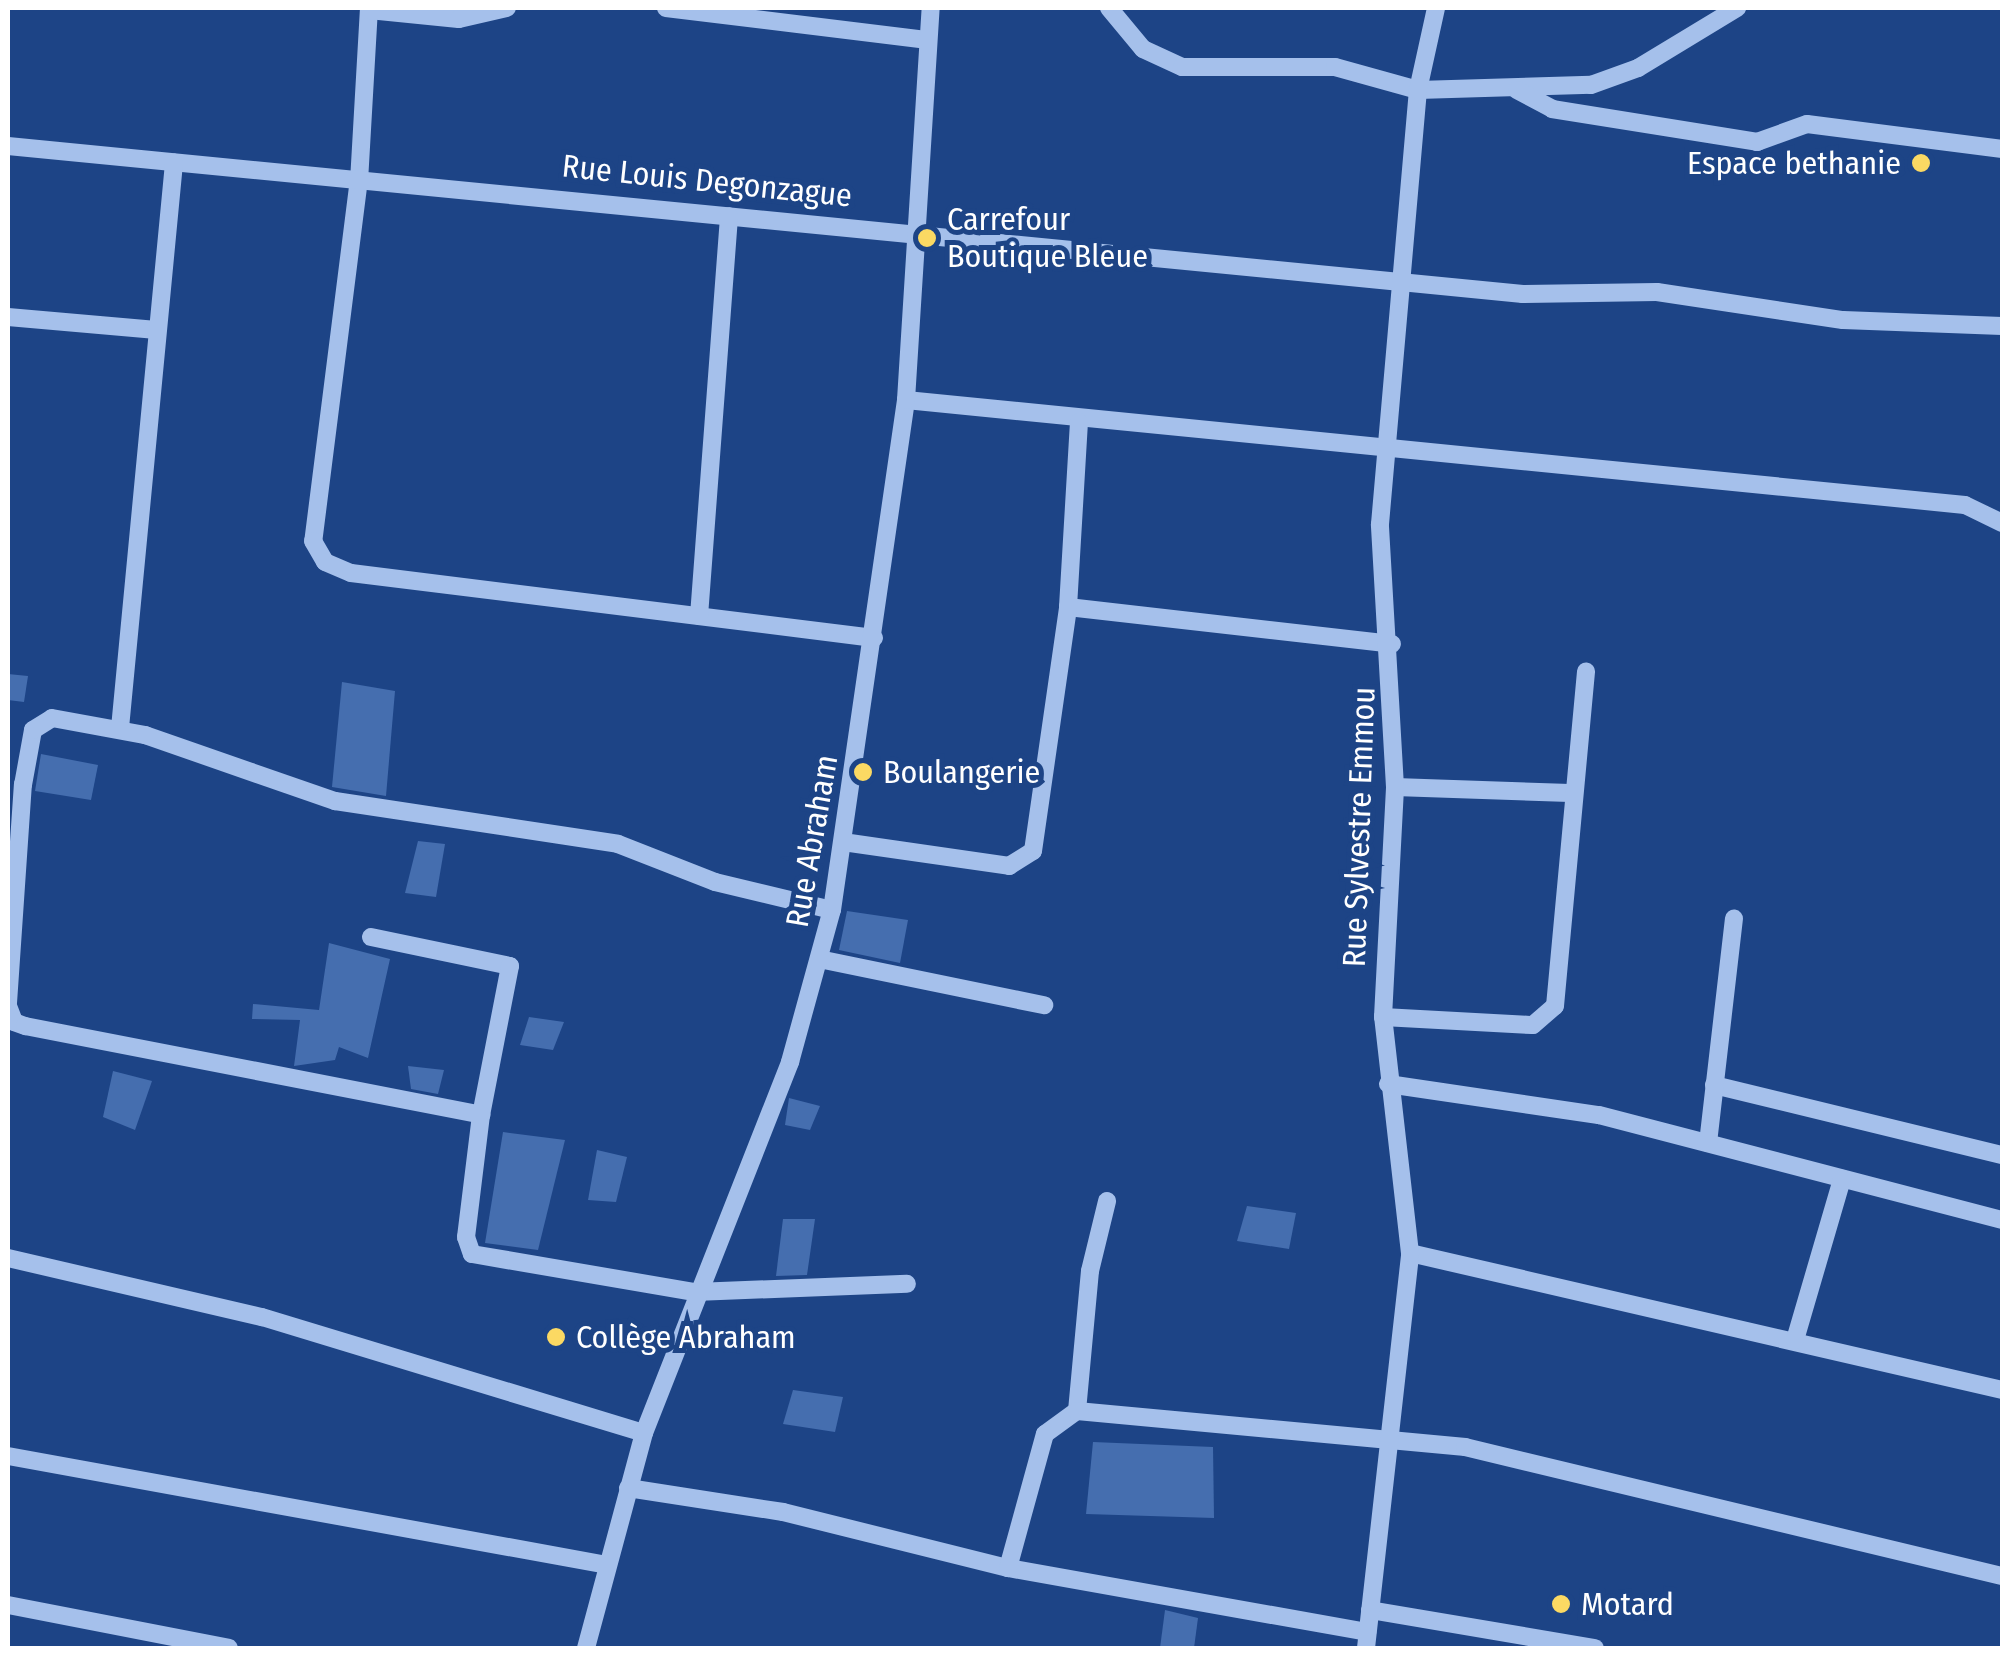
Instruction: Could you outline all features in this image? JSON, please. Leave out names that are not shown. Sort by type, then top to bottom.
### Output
[{"type":"street","points":[[507,8],[459,19],[369,9],[359,179],[313,541],[325,562],[350,573],[874,638]]},
{"type":"street","points":[[666,8],[928,40]]},
{"type":"street","name":"Rue Abraham","points":[[586,1648],[644,1433],[695,1292],[768,1122],[832,910],[906,400],[912,232],[931,8]]},
{"type":"street","points":[[1109,8],[1143,49],[1182,67],[1335,67],[1418,90],[1591,86],[1638,68],[1738,8]]},
{"type":"street","name":"Rue Sylvestre Emmou","points":[[1366,1640],[1395,1436],[1410,1253],[1382,1016],[1395,787],[1392,644],[1380,524],[1418,90],[1436,8]]},
{"type":"street","points":[[1516,90],[1552,109],[1756,142],[1808,124],[2002,148]]},
{"type":"street","name":"Rue Louis Degonzague","points":[[8,146],[1523,294],[1657,292],[1843,320],[2002,326]]},
{"type":"street","points":[[120,728],[174,162]]},
{"type":"street","points":[[700,616],[728,216]]},
{"type":"street","points":[[8,317],[156,330]]},
{"type":"street","points":[[906,400],[1079,422],[1965,505],[2002,522]]},
{"type":"street","points":[[843,842],[1009,866],[1025,861],[1068,607],[1079,422]]},
{"type":"street","points":[[1068,607],[1392,644]]},
{"type":"street","points":[[1382,1016],[1533,1025],[1546,1018],[1558,992],[1570,792],[1586,671]]},
{"type":"street","points":[[481,1115],[14,1022],[8,1004],[15,784],[40,722],[120,728],[335,801],[618,844],[715,882],[832,910]]},
{"type":"street","points":[[1395,787],[1570,792]]},
{"type":"street","points":[[1708,1144],[1734,920]]},
{"type":"street","points":[[371,938],[510,966],[481,1115],[466,1238],[472,1254],[695,1292],[907,1284]]},
{"type":"street","points":[[820,959],[1044,1005]]},
{"type":"street","points":[[1388,1084],[1599,1115],[2002,1220]]},
{"type":"street","points":[[1714,1085],[2002,1156]]},
{"type":"street","points":[[1795,1340],[1842,1179]]},
{"type":"street","points":[[1078,1411],[1088,1289],[1107,1201]]},
{"type":"street","points":[[1410,1253],[2002,1390]]},
{"type":"street","points":[[8,1258],[262,1317],[644,1433]]},
{"type":"street","points":[[1008,1568],[1046,1434],[1078,1411],[1395,1436],[2002,1576]]},
{"type":"street","points":[[8,1456],[607,1565]]},
{"type":"street","points":[[628,1488],[783,1512],[1008,1568],[1366,1640]]},
{"type":"street","points":[[8,1605],[229,1648]]},
{"type":"street","points":[[1370,1610],[1595,1648]]},
{"type":"building","points":[[8,674],[28,676],[24,702],[8,700]]},
{"type":"building","points":[[342,682],[395,691],[386,796],[332,787]]},
{"type":"building","points":[[41,754],[98,765],[91,800],[35,791]]},
{"type":"building","points":[[418,841],[445,844],[436,897],[405,893]]},
{"type":"building","points":[[847,911],[908,920],[900,963],[839,950]]},
{"type":"building","points":[[329,943],[390,959],[368,1058],[339,1047],[335,1060],[294,1066],[300,1020],[252,1019],[253,1004],[319,1010]]},
{"type":"building","points":[[529,1017],[564,1022],[553,1050],[520,1045]]},
{"type":"building","points":[[408,1066],[444,1070],[438,1094],[411,1089]]},
{"type":"building","points":[[113,1071],[152,1081],[135,1130],[103,1117]]},
{"type":"building","points":[[789,1098],[820,1106],[810,1130],[785,1125]]},
{"type":"building","points":[[503,1132],[565,1140],[538,1250],[485,1243]]},
{"type":"building","points":[[597,1150],[627,1157],[616,1202],[588,1200]]},
{"type":"building","points":[[1247,1206],[1296,1213],[1289,1249],[1237,1241]]},
{"type":"building","points":[[783,1219],[815,1219],[807,1275],[776,1276]]},
{"type":"building","points":[[793,1390],[843,1397],[835,1432],[783,1424]]},
{"type":"building","points":[[1093,1442],[1213,1447],[1214,1518],[1086,1514]]},
{"type":"building","points":[[1165,1610],[1198,1618],[1194,1648],[1160,1648]]},
{"type":"place","name":"Espace bethanie","points":[[1921,163]]},
{"type":"place","name":"Carrefour Boutique Bleue","points":[[927,238]]},
{"type":"place","name":"Boulangerie","points":[[863,772]]},
{"type":"place","name":"Collège Abraham","points":[[556,1337]]},
{"type":"place","name":"Motard","points":[[1561,1604]]}]
